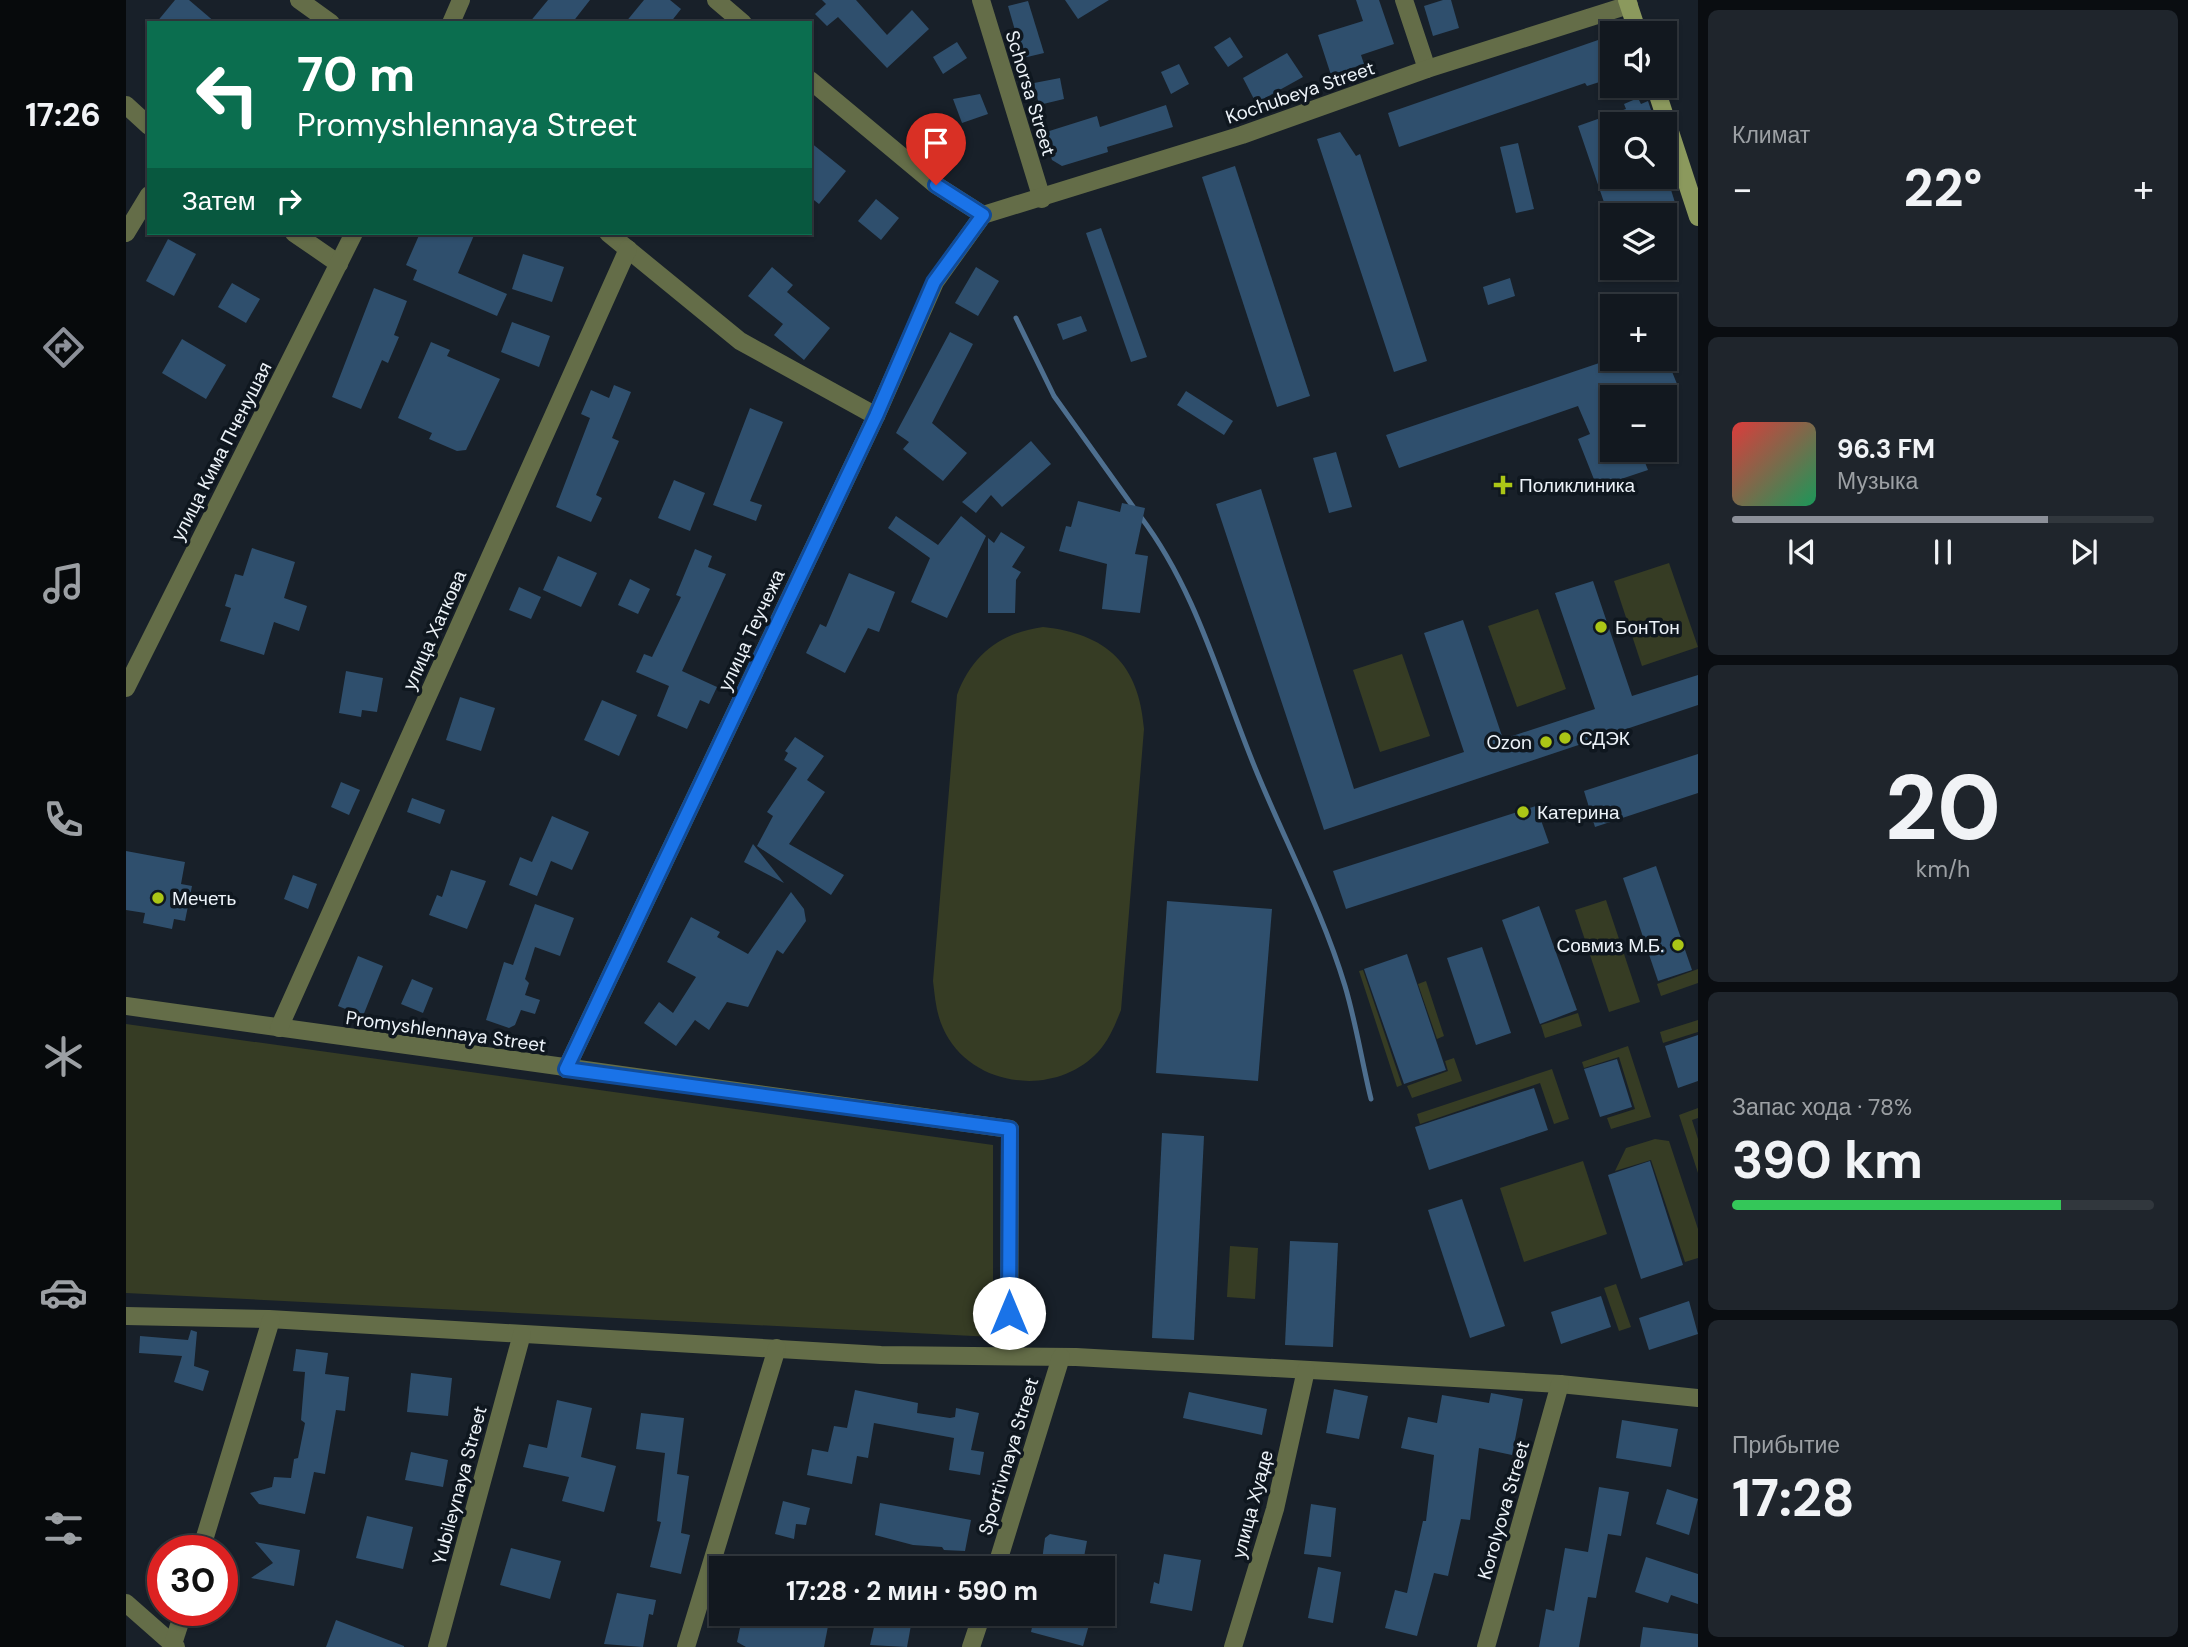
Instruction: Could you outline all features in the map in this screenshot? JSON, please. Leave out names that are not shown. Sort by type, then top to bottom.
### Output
[{"type":"street","points":[[299,0],[328,21]]},
{"type":"street","points":[[452,21],[461,0]]},
{"type":"street","points":[[716,0],[741,21]]},
{"type":"street","name":"Schorsa Street","points":[[981,0],[1042,199]]},
{"type":"street","points":[[1404,0],[1427,69]]},
{"type":"street","points":[[1628,3],[1634,21]]},
{"type":"street","name":"Kochubeya Street","points":[[983,215],[1042,199],[1269,126],[1427,69],[1628,3]]},
{"type":"street","points":[[812,82],[936,185],[983,215]]},
{"type":"street","points":[[1659,98],[1698,217]]},
{"type":"street","points":[[126,105],[147,124]]},
{"type":"street","points":[[126,233],[139,201]]},
{"type":"street","name":"улица Теучежа","points":[[566,1069],[876,416],[934,282],[983,215]]},
{"type":"street","points":[[297,235],[339,264]]},
{"type":"street","name":"улица Кима Пченушая","points":[[126,688],[353,235]]},
{"type":"street","points":[[610,235],[740,341],[876,416]]},
{"type":"street","name":"улица Хаткова","points":[[278,1028],[628,249]]},
{"type":"street","name":"Promyshlennaya Street","points":[[126,1006],[1010,1129],[1009,1356]]},
{"type":"street","points":[[126,1316],[271,1320],[881,1355],[1060,1357],[1560,1384],[1698,1398]]},
{"type":"street","points":[[206,1535],[271,1320]]},
{"type":"street","name":"Yubileynaya Street","points":[[437,1647],[522,1334]]},
{"type":"street","points":[[686,1647],[777,1348]]},
{"type":"street","name":"Sportivnaya Street","points":[[1000,1556],[1060,1357]]},
{"type":"street","name":"улица Хуаде","points":[[1233,1647],[1275,1509],[1306,1370]]},
{"type":"street","name":"Korolyova Street","points":[[1486,1647],[1560,1384]]},
{"type":"street","points":[[126,1603],[175,1645],[180,1626]]},
{"type":"street","points":[[971,1647],[978,1626]]},
{"type":"green space","points":[[1669,563],[1698,647],[1642,666],[1614,581]]},
{"type":"green space","points":[[1538,609],[1566,689],[1517,707],[1488,626]]},
{"type":"green space","points":[[1043,627],[1085,637],[1116,656],[1135,687],[1144,729],[1121,1010],[1098,1052],[1080,1067],[1059,1076],[1036,1081],[1014,1080],[992,1074],[972,1063],[955,1048],[941,1022],[933,981],[957,695],[971,668],[990,648],[1014,635]]},
{"type":"green space","points":[[1402,654],[1430,736],[1380,752],[1353,670]]},
{"type":"green space","points":[[1606,900],[1640,1002],[1609,1012],[1575,910]]},
{"type":"green space","points":[[1698,969],[1698,983],[1661,996],[1657,984]]},
{"type":"green space","points":[[1363,970],[1402,1085],[1397,1087],[1359,971]]},
{"type":"green space","points":[[1426,981],[1444,1036],[1437,1039],[1418,984]]},
{"type":"green space","points":[[1578,1013],[1582,1026],[1545,1038],[1541,1025]]},
{"type":"green space","points":[[1698,1020],[1698,1032],[1663,1043],[1660,1032]]},
{"type":"green space","points":[[126,1024],[993,1145],[993,1337],[126,1293]]},
{"type":"green space","points":[[1628,1046],[1651,1117],[1611,1129],[1607,1118],[1635,1109],[1619,1057],[1584,1068],[1582,1062]]},
{"type":"green space","points":[[1454,1058],[1462,1081],[1412,1098],[1407,1086],[1448,1071],[1445,1061]]},
{"type":"green space","points":[[1552,1069],[1569,1119],[1554,1124],[1540,1083],[1420,1124],[1417,1114]]},
{"type":"green space","points":[[1698,1108],[1698,1118],[1692,1120],[1698,1139],[1698,1173],[1679,1115]]},
{"type":"green space","points":[[1655,1139],[1669,1141],[1698,1229],[1698,1258],[1685,1262],[1651,1160],[1615,1171],[1626,1148]]},
{"type":"green space","points":[[1583,1161],[1607,1234],[1524,1262],[1500,1188]]},
{"type":"green space","points":[[1230,1246],[1258,1248],[1255,1299],[1227,1297]]},
{"type":"green space","points":[[1616,1284],[1631,1327],[1619,1331],[1604,1288]]},
{"type":"building","points":[[175,0],[189,0],[214,21],[158,21]]},
{"type":"building","points":[[548,0],[590,0],[574,21],[531,21]]},
{"type":"building","points":[[644,0],[670,0],[681,9],[672,21],[627,21]]},
{"type":"building","points":[[822,0],[856,0],[887,35],[912,10],[929,29],[887,68],[838,17],[827,26],[815,14],[826,4]]},
{"type":"building","points":[[1065,0],[1109,0],[1078,19]]},
{"type":"building","points":[[1356,0],[1379,0],[1394,44],[1361,55],[1364,64],[1331,75],[1318,35],[1363,21]]},
{"type":"building","points":[[1451,0],[1459,28],[1433,36],[1424,6]]},
{"type":"building","points":[[1028,1],[1044,53],[1023,58],[1008,6]]},
{"type":"building","points":[[1230,37],[1243,57],[1228,67],[1214,47]]},
{"type":"building","points":[[1600,39],[1600,82],[1587,86],[1585,83],[1399,147],[1388,113]]},
{"type":"building","points":[[957,42],[967,58],[943,74],[933,57]]},
{"type":"building","points":[[1287,53],[1303,77],[1256,103],[1243,78]]},
{"type":"building","points":[[1179,64],[1189,84],[1171,94],[1161,72]]},
{"type":"building","points":[[1060,78],[1064,99],[1039,105],[1034,83]]},
{"type":"building","points":[[980,94],[988,114],[962,123],[953,99]]},
{"type":"building","points":[[1638,98],[1641,104],[1648,101],[1652,112],[1618,112],[1626,109],[1624,104]]},
{"type":"building","points":[[1166,105],[1173,127],[1107,147],[1108,152],[1062,166],[1052,160],[1043,133],[1097,116],[1100,127]]},
{"type":"building","points":[[1600,118],[1600,189],[1671,189],[1675,203],[1604,203],[1578,126]]},
{"type":"building","points":[[1340,132],[1356,156],[1360,154],[1427,361],[1394,372],[1317,139]]},
{"type":"building","points":[[1518,143],[1534,209],[1516,213],[1500,147]]},
{"type":"building","points":[[812,144],[846,171],[819,204],[812,199]]},
{"type":"building","points":[[1235,166],[1310,396],[1277,407],[1202,177]]},
{"type":"building","points":[[876,199],[899,218],[881,240],[858,221]]},
{"type":"building","points":[[1101,228],[1147,357],[1131,362],[1086,233]]},
{"type":"building","points":[[419,235],[474,235],[458,273],[507,294],[497,316],[413,280],[417,270],[406,265]]},
{"type":"building","points":[[168,239],[196,254],[174,296],[146,281]]},
{"type":"building","points":[[523,254],[564,267],[552,302],[512,289]]},
{"type":"building","points":[[772,267],[793,285],[787,292],[830,328],[804,360],[774,335],[783,324],[748,296]]},
{"type":"building","points":[[976,267],[999,281],[978,316],[955,303]]},
{"type":"building","points":[[1510,278],[1515,296],[1488,305],[1483,287]]},
{"type":"building","points":[[232,283],[260,299],[246,323],[218,307]]},
{"type":"building","points":[[374,288],[407,301],[394,335],[399,337],[388,363],[382,360],[361,409],[332,397]]},
{"type":"building","points":[[1081,316],[1087,331],[1063,340],[1057,324]]},
{"type":"building","points":[[512,322],[550,336],[539,367],[501,352]]},
{"type":"building","points":[[950,332],[973,344],[932,423],[967,453],[943,481],[903,449],[909,442],[896,433]]},
{"type":"building","points":[[182,339],[226,365],[206,399],[162,373]]},
{"type":"building","points":[[431,342],[450,350],[447,356],[500,379],[466,450],[457,451],[429,439],[432,433],[398,418]]},
{"type":"building","points":[[1600,363],[1600,371],[1672,371],[1679,389],[1677,385],[1600,385],[1600,462],[1645,462],[1648,470],[1597,487],[1578,439],[1590,434],[1578,406],[1399,468],[1386,435]]},
{"type":"building","points":[[614,385],[631,392],[612,438],[619,441],[596,495],[602,498],[591,522],[556,507],[590,418],[581,414],[591,390],[609,398]]},
{"type":"building","points":[[1186,391],[1233,421],[1224,435],[1177,405]]},
{"type":"building","points":[[750,408],[783,422],[750,501],[762,505],[756,521],[713,505]]},
{"type":"building","points":[[1031,441],[1051,464],[1002,507],[991,495],[976,513],[962,502]]},
{"type":"building","points":[[1336,452],[1352,507],[1329,513],[1313,458]]},
{"type":"building","points":[[674,480],[705,493],[690,531],[658,518]]},
{"type":"building","points":[[1261,489],[1354,789],[1464,752],[1424,633],[1463,620],[1503,739],[1595,709],[1555,593],[1593,581],[1632,696],[1698,675],[1698,705],[1324,830],[1216,504]]},
{"type":"building","points":[[1078,501],[1120,512],[1122,503],[1145,508],[1135,554],[1148,556],[1140,613],[1102,609],[1107,564],[1059,551],[1066,526],[1071,527]]},
{"type":"building","points":[[896,516],[938,545],[961,516],[986,536],[947,618],[911,602],[930,558],[888,528]]},
{"type":"building","points":[[1001,532],[1025,547],[1012,567],[1021,572],[1016,580],[1015,613],[988,613],[988,538],[994,543]]},
{"type":"building","points":[[252,548],[295,562],[284,598],[307,606],[299,631],[274,622],[264,655],[220,641],[231,608],[225,606],[235,574],[243,576]]},
{"type":"building","points":[[695,549],[712,556],[708,567],[726,574],[682,671],[717,687],[709,704],[700,700],[687,729],[657,716],[669,686],[636,672],[644,654],[652,657],[681,597],[676,595]]},
{"type":"building","points":[[558,556],[597,573],[581,607],[543,590]]},
{"type":"building","points":[[849,573],[895,592],[879,632],[868,628],[845,673],[806,653],[820,624],[826,627]]},
{"type":"building","points":[[630,579],[650,589],[638,614],[618,605]]},
{"type":"building","points":[[519,587],[541,597],[531,619],[509,610]]},
{"type":"building","points":[[346,671],[383,678],[377,712],[362,710],[361,717],[339,713]]},
{"type":"building","points":[[460,697],[495,708],[481,751],[446,740]]},
{"type":"building","points":[[602,700],[637,715],[619,756],[584,740]]},
{"type":"building","points":[[795,737],[824,756],[807,780],[825,792],[789,844],[844,875],[831,895],[757,846],[773,816],[767,812],[797,768],[784,760],[788,753],[785,751]]},
{"type":"building","points":[[1698,754],[1698,793],[1595,827],[1584,791]]},
{"type":"building","points":[[341,782],[360,790],[349,815],[331,807]]},
{"type":"building","points":[[412,798],[445,810],[440,824],[407,812]]},
{"type":"building","points":[[1536,806],[1549,843],[1346,909],[1333,871]]},
{"type":"building","points":[[552,816],[589,832],[572,870],[551,861],[537,896],[509,885],[520,857],[532,862]]},
{"type":"building","points":[[753,844],[784,883],[744,862]]},
{"type":"building","name":"Мечеть","points":[[126,851],[185,862],[181,884],[192,886],[185,921],[174,919],[172,929],[143,923],[145,913],[126,910]]},
{"type":"building","points":[[1656,866],[1692,970],[1658,981],[1623,878]]},
{"type":"building","points":[[451,870],[486,881],[467,929],[429,915],[437,895],[442,897]]},
{"type":"building","points":[[293,875],[317,884],[308,909],[284,899]]},
{"type":"building","points":[[791,892],[804,909],[806,921],[783,954],[777,950],[748,1007],[727,1002],[709,1030],[695,1020],[676,1046],[644,1023],[659,1002],[673,1013],[696,977],[667,962],[691,917],[720,932],[717,937],[748,954]]},
{"type":"building","points":[[1167,901],[1272,909],[1258,1081],[1156,1073]]},
{"type":"building","points":[[535,904],[574,918],[560,956],[535,947],[525,979],[529,983],[525,995],[540,1000],[535,1014],[521,1010],[515,1025],[509,1028],[486,1020],[504,962],[513,965]]},
{"type":"building","points":[[1539,906],[1577,1010],[1540,1024],[1502,920]]},
{"type":"building","points":[[1482,947],[1511,1033],[1476,1045],[1447,958]]},
{"type":"building","points":[[1407,954],[1446,1070],[1404,1084],[1364,969]]},
{"type":"building","points":[[358,956],[383,966],[363,1016],[338,1006]]},
{"type":"building","points":[[412,979],[433,988],[423,1013],[401,1004]]},
{"type":"building","points":[[1698,1035],[1698,1081],[1678,1088],[1665,1046]]},
{"type":"building","points":[[1617,1059],[1632,1107],[1600,1117],[1584,1069]]},
{"type":"building","points":[[1534,1088],[1548,1130],[1429,1170],[1415,1127]]},
{"type":"building","points":[[1162,1133],[1204,1136],[1194,1340],[1152,1338]]},
{"type":"building","points":[[1650,1161],[1683,1265],[1641,1279],[1608,1175]]},
{"type":"building","points":[[1462,1199],[1505,1326],[1470,1338],[1428,1210]]},
{"type":"building","points":[[1290,1241],[1338,1243],[1333,1347],[1285,1345]]},
{"type":"building","points":[[1601,1296],[1611,1327],[1561,1344],[1551,1312]]},
{"type":"building","points":[[1689,1301],[1698,1334],[1649,1350],[1639,1318]]},
{"type":"building","points":[[191,1330],[197,1332],[194,1366],[209,1371],[203,1391],[174,1382],[182,1356],[139,1353],[140,1336],[188,1340]]},
{"type":"building","points":[[296,1349],[328,1353],[325,1374],[349,1377],[345,1411],[336,1410],[325,1474],[314,1472],[305,1514],[259,1504],[250,1493],[272,1487],[274,1477],[291,1478],[294,1459],[298,1458],[305,1423],[301,1420],[305,1372],[293,1371]]},
{"type":"building","points":[[411,1373],[452,1378],[448,1416],[407,1412]]},
{"type":"building","points":[[1334,1389],[1368,1396],[1359,1439],[1326,1433]]},
{"type":"building","points":[[855,1390],[918,1403],[917,1413],[950,1418],[955,1417],[956,1408],[979,1413],[971,1450],[984,1452],[980,1475],[949,1470],[954,1438],[874,1423],[868,1458],[857,1456],[852,1484],[807,1475],[812,1449],[828,1452],[834,1426],[847,1428]]},
{"type":"building","points":[[1189,1392],[1267,1409],[1262,1435],[1183,1418]]},
{"type":"building","points":[[1491,1393],[1523,1399],[1512,1455],[1479,1448],[1470,1520],[1461,1519],[1448,1576],[1434,1573],[1417,1636],[1385,1628],[1395,1590],[1407,1593],[1423,1521],[1426,1521],[1434,1455],[1401,1448],[1408,1417],[1437,1423],[1442,1395],[1489,1403]]},
{"type":"building","points":[[557,1400],[592,1408],[581,1457],[616,1466],[604,1512],[562,1501],[569,1477],[523,1467],[529,1444],[547,1448]]},
{"type":"building","points":[[641,1413],[684,1418],[677,1474],[689,1476],[681,1533],[690,1535],[681,1574],[650,1567],[661,1522],[657,1521],[665,1453],[636,1449]]},
{"type":"building","points":[[1622,1420],[1678,1429],[1671,1467],[1616,1458]]},
{"type":"building","points":[[411,1452],[448,1460],[443,1487],[405,1480]]},
{"type":"building","points":[[1599,1487],[1629,1492],[1621,1536],[1608,1534],[1596,1598],[1588,1597],[1579,1647],[1539,1647],[1546,1609],[1554,1611],[1565,1548],[1588,1552]]},
{"type":"building","points":[[1667,1489],[1698,1499],[1689,1535],[1656,1524]]},
{"type":"building","points":[[783,1501],[810,1508],[806,1525],[796,1524],[794,1539],[775,1534]]},
{"type":"building","points":[[880,1503],[971,1520],[965,1551],[913,1545],[875,1535]]},
{"type":"building","points":[[1311,1504],[1336,1508],[1331,1557],[1304,1554]]},
{"type":"building","points":[[367,1516],[413,1527],[403,1569],[356,1558]]},
{"type":"building","points":[[1050,1534],[1087,1541],[1084,1556],[1043,1556],[1045,1538]]},
{"type":"building","points":[[255,1542],[300,1550],[294,1586],[251,1578],[273,1563]]},
{"type":"building","points":[[511,1548],[561,1561],[550,1599],[500,1585]]},
{"type":"building","points":[[1164,1554],[1201,1560],[1192,1611],[1150,1603],[1154,1582],[1159,1584]]},
{"type":"building","points":[[1646,1557],[1698,1574],[1698,1604],[1671,1595],[1668,1603],[1635,1592]]},
{"type":"building","points":[[1318,1567],[1341,1572],[1333,1623],[1308,1618]]},
{"type":"building","points":[[617,1593],[656,1600],[653,1615],[649,1614],[643,1647],[604,1644]]},
{"type":"building","points":[[336,1620],[404,1646],[404,1647],[326,1647]]},
{"type":"building","points":[[740,1626],[828,1626],[824,1647],[746,1647],[737,1642]]},
{"type":"building","points":[[874,1626],[911,1626],[907,1647],[870,1645]]},
{"type":"building","points":[[1032,1626],[1089,1626],[1083,1646],[1031,1632]]},
{"type":"building","points":[[1643,1627],[1698,1634],[1698,1647],[1640,1647]]},
{"type":"waterway","points":[[1016,318],[1054,396],[1134,508]]},
{"type":"waterway","points":[[1140,516],[1178,576],[1193,608],[1258,775],[1326,932],[1349,1000],[1371,1099]]},
{"type":"place","name":"Поликлиника","points":[[1503,485]]},
{"type":"place","name":"БонТон","points":[[1601,627]]},
{"type":"place","name":"СДЭК","points":[[1565,738]]},
{"type":"place","name":"Ozon","points":[[1546,742]]},
{"type":"place","name":"Катерина","points":[[1523,812]]},
{"type":"place","name":"Мечеть","points":[[158,898]]},
{"type":"place","name":"Совмиз М.Б.","points":[[1678,945]]},
{"type":"route","points":[[936,185],[983,215],[934,282],[876,416],[566,1069],[1010,1129],[1009,1313]]}]
